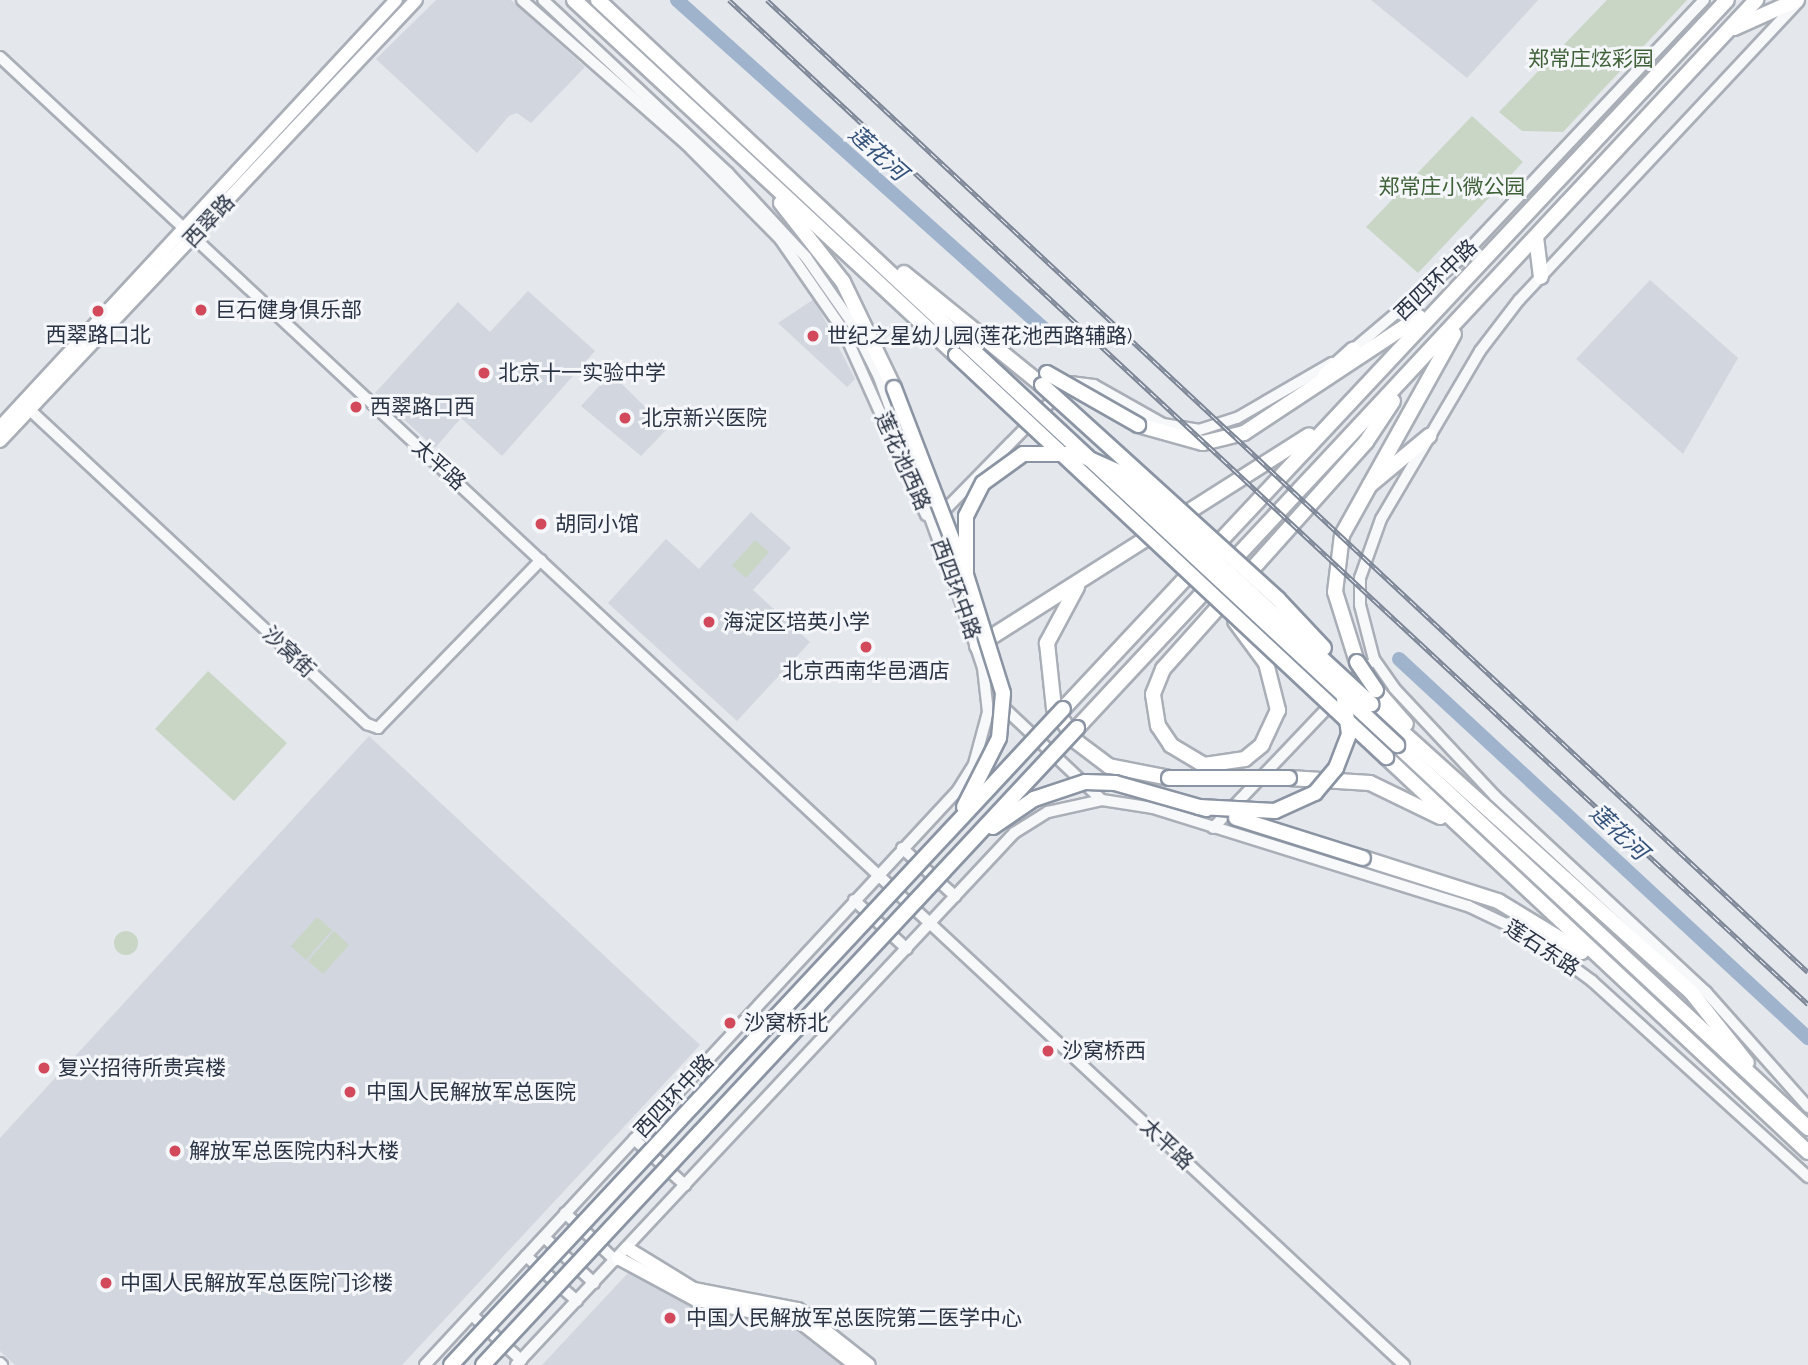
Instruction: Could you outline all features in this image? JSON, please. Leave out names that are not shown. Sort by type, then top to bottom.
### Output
[{"type":"highway","points":[[574,0],[956,355],[1221,603],[1266,663],[1276,690],[1273,729],[1245,759],[1223,766],[1187,758],[1158,726],[1157,681],[1186,640],[1206,619],[1366,442],[1420,362]]},
{"type":"highway","points":[[598,0],[841,222],[990,341],[1044,379],[1308,628],[1348,693],[1344,752],[1315,793],[1275,811],[1199,807]]},
{"type":"highway","name":"西四环中路","points":[[451,1365],[1725,0]]},
{"type":"highway","name":"西四环中路","points":[[484,1365],[1077,728],[1173,629],[1756,0]]},
{"type":"highway","points":[[1726,32],[1798,0]]},
{"type":"highway","points":[[744,158],[843,282],[894,388],[1000,671],[1002,715],[992,757],[951,829]]},
{"type":"highway","name":"莲石东路","points":[[841,222],[966,344],[1808,1128]]},
{"type":"highway","points":[[1536,237],[1541,277]]},
{"type":"highway","points":[[1044,379],[1138,425],[1203,443],[1244,433],[1281,414],[1451,293]]},
{"type":"highway","points":[[1374,697],[1357,662],[1335,592],[1335,561],[1354,506],[1469,309]]},
{"type":"highway","points":[[1281,414],[1353,350]]},
{"type":"highway","points":[[977,646],[1336,415]]},
{"type":"highway","points":[[1354,506],[1375,480],[1429,436]]},
{"type":"highway","points":[[965,575],[966,516],[983,482],[1023,454],[1078,454],[1119,472],[1374,697],[1438,763],[1691,992],[1764,1087]]},
{"type":"highway","points":[[1093,571],[1063,605],[1047,643],[1054,708],[1077,742],[1109,766],[1169,778],[1289,778],[1370,783],[1470,836]]},
{"type":"highway","name":"莲石东路","points":[[1221,603],[1808,1152]]},
{"type":"highway","points":[[969,844],[1034,799],[1085,782],[1115,783],[1498,901],[1615,974]]},
{"type":"main road","name":"西翠路","points":[[0,427],[396,0]]},
{"type":"main road","name":"西翠路","points":[[0,441],[416,0]]},
{"type":"main road","points":[[620,1255],[695,1300],[800,1322],[855,1365]]},
{"type":"main road","points":[[620,1255],[694,1289],[798,1309],[869,1365]]},
{"type":"street","name":"莲花池西路","points":[[522,0],[677,135],[780,239],[844,330],[917,502],[932,523]]},
{"type":"street","name":"莲花池西路","points":[[543,0],[728,173],[819,274],[879,377],[932,523]]},
{"type":"street","name":"西四环中路","points":[[425,1365],[902,848],[974,764],[985,731],[988,693],[977,646],[932,523],[1070,382],[1094,385],[1163,424],[1199,430],[1237,418],[1353,350],[1459,260],[1704,0]]},
{"type":"street","points":[[1798,0],[1541,277],[1480,351],[1381,519],[1360,578],[1360,604],[1374,659],[1494,796],[1706,992],[1808,1107]]},
{"type":"street","name":"太平路","points":[[0,57],[1404,1365]]},
{"type":"street","name":"沙窝街","points":[[30,410],[367,724],[378,728],[541,559]]},
{"type":"street","points":[[472,1315],[519,1362],[955,896],[1037,819],[1101,800],[1153,808],[1213,828],[1374,659]]},
{"type":"street","points":[[988,693],[1101,800]]},
{"type":"street","name":"莲石东路","points":[[1213,828],[1468,906],[1531,936],[1592,981],[1808,1177]]},
{"type":"street","points":[[902,848],[955,896]]},
{"type":"street","points":[[853,900],[906,949]]},
{"type":"street","points":[[634,1139],[685,1185]]},
{"type":"street","points":[[565,1213],[620,1255]]},
{"type":"street","points":[[544,1237],[594,1283]]},
{"type":"street","points":[[526,1256],[576,1301]]},
{"type":"shaded area","points":[[436,0],[511,0],[585,67],[531,123],[517,113],[509,116],[477,153],[376,59]]},
{"type":"shaded area","points":[[1371,0],[1538,0],[1467,78]]},
{"type":"shaded area","points":[[1650,280],[1738,358],[1683,454],[1576,359]]},
{"type":"shaded area","name":"北京十一实验中学","points":[[528,291],[595,351],[502,456],[461,418],[435,448],[375,393],[458,302],[490,332]]},
{"type":"shaded area","name":"世纪之星幼儿园(莲花池西路辅路)","points":[[814,299],[855,379],[847,387],[778,323]]},
{"type":"shaded area","name":"北京新兴医院","points":[[611,373],[667,429],[641,456],[581,406]]},
{"type":"shaded area","name":"海淀区培英小学","points":[[751,512],[791,548],[753,590],[810,642],[737,721],[608,603],[666,539],[699,569]]},
{"type":"shaded area","name":"中国人民解放军总医院","points":[[369,736],[700,1045],[402,1365],[15,1365],[0,1351],[0,1138]]},
{"type":"shaded area","name":"中国人民解放军总医院第二医学中心","points":[[628,1273],[689,1303],[799,1329],[842,1365],[542,1365]]},
{"type":"green space","name":"郑常庄炫彩园","points":[[1607,0],[1687,0],[1563,132],[1522,131],[1499,112]]},
{"type":"green space","name":"郑常庄小微公园","points":[[1472,116],[1523,162],[1418,273],[1366,227]]},
{"type":"green space","points":[[755,540],[769,552],[746,578],[732,566]]},
{"type":"green space","points":[[208,671],[287,743],[234,801],[155,729]]},
{"type":"green space","points":[[317,917],[332,930],[306,960],[291,946]]},
{"type":"green space","points":[[126,931],[135,934],[138,943],[135,952],[126,955],[117,952],[114,943],[117,934]]},
{"type":"green space","points":[[334,931],[349,945],[323,974],[308,961]]},
{"type":"waterway","name":"莲花河","points":[[677,0],[1052,336]]},
{"type":"waterway","name":"莲花河","points":[[1399,659],[1808,1038]]},
{"type":"railway","points":[[729,0],[1808,1004]]},
{"type":"railway","points":[[767,0],[1808,972]]},
{"type":"place","name":"巨石健身俱乐部","points":[[201,310]]},
{"type":"place","name":"西翠路口北","points":[[98,311]]},
{"type":"place","name":"世纪之星幼儿园(莲花池西路辅路)","points":[[813,336]]},
{"type":"place","name":"北京十一实验中学","points":[[484,373]]},
{"type":"place","name":"西翠路口西","points":[[356,407]]},
{"type":"place","name":"北京新兴医院","points":[[625,418]]},
{"type":"place","name":"胡同小馆","points":[[541,524]]},
{"type":"place","name":"海淀区培英小学","points":[[709,622]]},
{"type":"place","name":"北京西南华邑酒店","points":[[866,647]]},
{"type":"place","name":"沙窝桥北","points":[[730,1023]]},
{"type":"place","name":"沙窝桥西","points":[[1048,1051]]},
{"type":"place","name":"复兴招待所贵宾楼","points":[[44,1068]]},
{"type":"place","name":"中国人民解放军总医院","points":[[350,1092]]},
{"type":"place","name":"解放军总医院内科大楼","points":[[175,1151]]},
{"type":"place","name":"中国人民解放军总医院门诊楼","points":[[106,1283]]},
{"type":"place","name":"中国人民解放军总医院第二医学中心","points":[[670,1318]]}]
